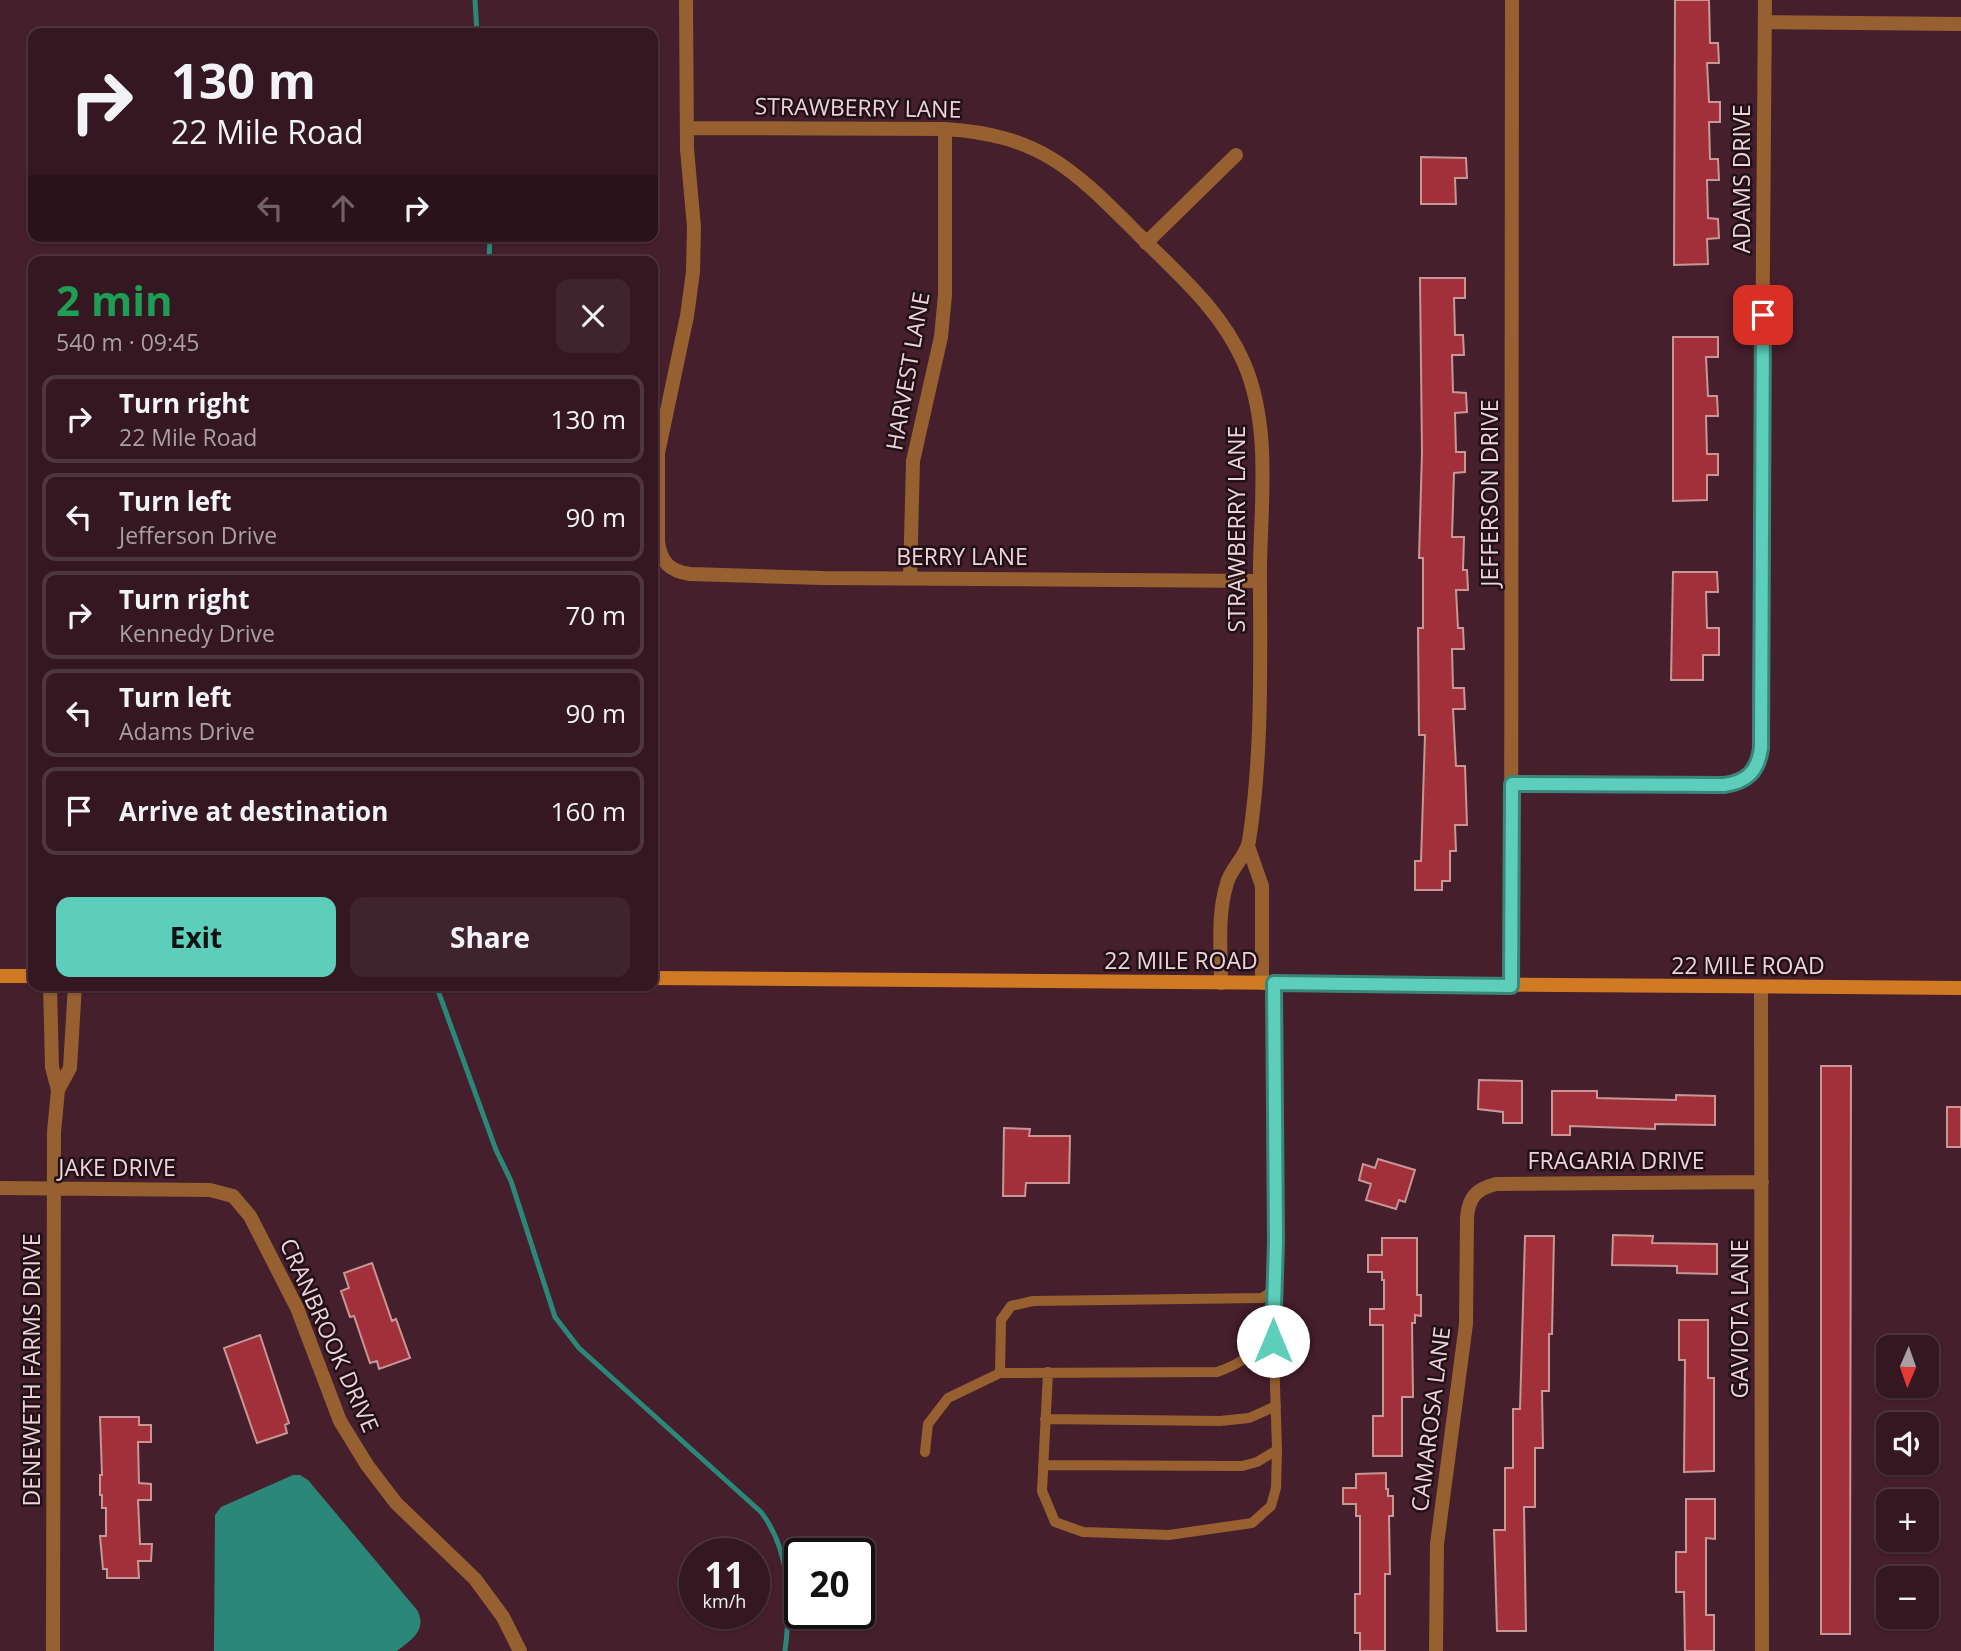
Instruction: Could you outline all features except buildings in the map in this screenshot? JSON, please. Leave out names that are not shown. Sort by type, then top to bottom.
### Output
[{"type":"street","points":[[686,0],[687,128]]},
{"type":"street","name":"JEFFERSON DRIVE","points":[[1511,986],[1512,0]]},
{"type":"street","name":"ADAMS DRIVE","points":[[1512,784],[1724,785],[1750,775],[1759,759],[1765,0]]},
{"type":"street","points":[[1765,22],[1961,24]]},
{"type":"street","name":"STRAWBERRY LANE","points":[[687,128],[945,129],[1000,136],[1051,156],[1095,191],[1216,314],[1236,346],[1251,382],[1261,436],[1258,764],[1248,846],[1228,880],[1222,902],[1221,983]]},
{"type":"street","name":"BERRY LANE","points":[[687,128],[694,228],[693,272],[687,316],[658,453],[658,542],[666,565],[678,573],[690,574],[910,579],[1260,581]]},
{"type":"street","name":"HARVEST LANE","points":[[910,579],[913,461],[941,337],[946,295],[945,129]]},
{"type":"street","points":[[1146,243],[1236,155]]},
{"type":"street","name":"STRAWBERRY LANE","points":[[1248,846],[1262,886],[1268,983]]},
{"type":"street","points":[[0,976],[28,976]]},
{"type":"street","name":"22 MILE ROAD","points":[[658,978],[1961,988]]},
{"type":"street","name":"GAVIOTA LANE","points":[[1761,988],[1762,1651]]},
{"type":"street","name":"DENEWETH FARMS DRIVE","points":[[50,991],[52,1067],[58,1090],[54,1189],[53,1651]]},
{"type":"street","name":"DENEWETH FARMS DRIVE","points":[[58,1090],[72,1059],[75,991]]},
{"type":"street","name":"FRAGARIA DRIVE","points":[[1474,1194],[1483,1187],[1496,1184],[1762,1182]]},
{"type":"street","name":"JAKE DRIVE","points":[[0,1188],[210,1190],[233,1196]]},
{"type":"street","name":"CAMAROSA LANE","points":[[1436,1651],[1437,1544],[1463,1350],[1467,1216],[1468,1204],[1474,1194]]},
{"type":"street","name":"CRANBROOK DRIVE","points":[[233,1196],[250,1216],[298,1308],[329,1395],[352,1443],[396,1503],[491,1599],[520,1651]]},
{"type":"lane","points":[[1048,1373],[1042,1491],[1055,1522],[1083,1532],[1169,1535],[1252,1523],[1272,1506],[1276,1488],[1277,1450],[1268,983]]},
{"type":"lane","points":[[1000,1373],[1001,1320],[1011,1306],[1033,1301],[1262,1298],[1274,1290]]},
{"type":"lane","points":[[925,1452],[928,1424],[948,1398],[1000,1373],[1217,1372],[1235,1366],[1254,1352],[1273,1320]]},
{"type":"lane","points":[[1045,1419],[1220,1421],[1249,1418],[1276,1406]]},
{"type":"lane","points":[[1043,1465],[1242,1466],[1257,1462],[1277,1450]]},
{"type":"shaded area","points":[[293,1475],[300,1475],[308,1480],[417,1610],[420,1617],[419,1629],[397,1651],[214,1651],[215,1515],[221,1507]]},
{"type":"waterway","points":[[475,0],[477,28]]},
{"type":"waterway","points":[[489,256],[490,242]]},
{"type":"waterway","points":[[438,991],[496,1150],[511,1181],[555,1317],[579,1348],[761,1512],[771,1527],[783,1561],[788,1597],[785,1651]]},
{"type":"route","points":[[1273,1341],[1276,1242],[1274,983],[1511,986],[1512,784],[1724,785],[1742,780],[1756,768],[1761,748],[1763,315]]}]
